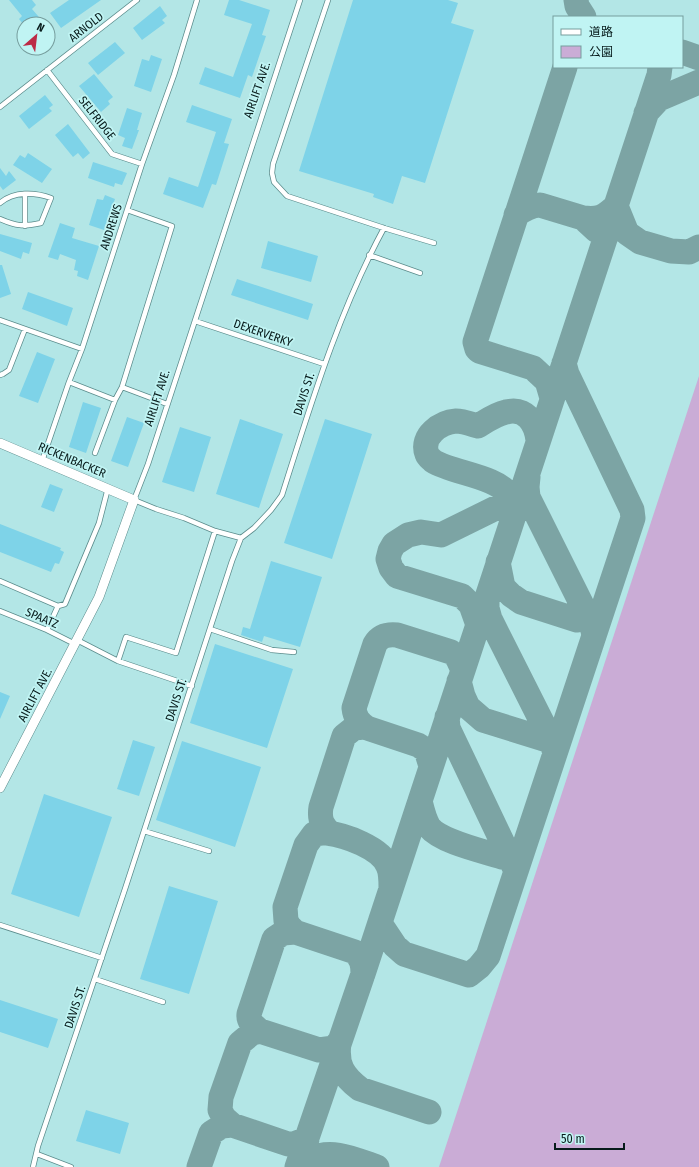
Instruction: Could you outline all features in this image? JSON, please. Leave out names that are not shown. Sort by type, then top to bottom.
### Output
[{"type":"street","name":"RICKENBACKER","points":[[0,444],[42,460],[134,500]]},
{"type":"street","name":"AIRLIFT AVE.","points":[[0,788],[99,597],[134,500]]},
{"type":"lane","name":"ARNOLD","points":[[0,107],[137,0]]},
{"type":"lane","name":"ANDREWS","points":[[42,460],[82,349],[142,164],[174,76],[198,0]]},
{"type":"lane","name":"AIRLIFT AVE.","points":[[134,500],[148,464],[300,0]]},
{"type":"lane","points":[[328,0],[273,164],[272,173],[274,182],[287,196],[434,243]]},
{"type":"lane","name":"SELFRIDGE","points":[[47,70],[112,154],[142,164]]},
{"type":"lane","points":[[0,203],[7,197],[25,194],[40,194],[51,198],[41,223],[25,226],[0,219]]},
{"type":"lane","points":[[25,194],[25,226]]},
{"type":"lane","points":[[95,453],[115,400],[122,387],[172,226],[127,210]]},
{"type":"lane","name":"DAVIS ST.","points":[[33,1167],[38,1146],[241,538],[271,510],[282,495],[324,364],[342,318],[370,255],[384,228]]},
{"type":"lane","points":[[370,255],[420,274]]},
{"type":"lane","points":[[0,320],[82,349]]},
{"type":"lane","name":"DEXERVERKY","points":[[195,321],[324,364]]},
{"type":"lane","points":[[0,375],[9,370],[25,330]]},
{"type":"lane","points":[[69,382],[115,400]]},
{"type":"lane","points":[[122,387],[167,404]]},
{"type":"lane","points":[[0,581],[58,606],[65,604],[99,523],[108,488]]},
{"type":"lane","points":[[134,500],[216,531],[241,538]]},
{"type":"lane","points":[[118,661],[126,637],[176,653],[216,531]]},
{"type":"lane","points":[[47,630],[58,606]]},
{"type":"lane","name":"SPAATZ","points":[[0,611],[118,661],[192,686]]},
{"type":"lane","points":[[210,629],[272,650],[294,652]]},
{"type":"lane","points":[[144,830],[209,851]]},
{"type":"lane","points":[[0,925],[102,958]]},
{"type":"lane","points":[[95,979],[162,1002]]},
{"type":"lane","points":[[37,1154],[71,1167]]},
{"type":"green space","points":[[699,376],[699,1167],[439,1167]]},
{"type":"building","points":[[9,0],[32,0],[36,5],[32,9],[38,16],[22,16]]},
{"type":"building","points":[[69,0],[101,0],[61,28],[56,21],[56,16],[52,16],[50,13]]},
{"type":"building","points":[[229,0],[239,0],[270,10],[262,35],[266,36],[252,77],[248,75],[240,98],[199,84],[205,67],[233,77],[252,24],[224,15]]},
{"type":"building","points":[[353,0],[448,0],[458,3],[451,23],[474,30],[425,183],[402,176],[393,204],[373,197],[374,194],[299,171]]},
{"type":"building","points":[[160,6],[167,16],[162,20],[165,23],[142,40],[133,28]]},
{"type":"building","points":[[115,42],[125,53],[98,75],[88,63]]},
{"type":"building","points":[[151,55],[162,59],[151,92],[134,86],[142,59],[149,61]]},
{"type":"building","points":[[94,74],[113,97],[108,101],[110,104],[101,112],[79,86]]},
{"type":"building","points":[[45,95],[53,105],[49,108],[52,111],[29,129],[19,116]]},
{"type":"building","points":[[192,105],[232,119],[224,143],[229,144],[216,185],[212,184],[203,208],[163,194],[169,177],[198,187],[216,132],[186,122]]},
{"type":"building","points":[[127,108],[142,113],[137,130],[139,130],[132,149],[122,146],[125,138],[118,135]]},
{"type":"building","points":[[68,124],[90,153],[83,159],[78,153],[73,157],[55,135]]},
{"type":"building","points":[[28,153],[52,169],[42,183],[13,165],[20,155],[25,158]]},
{"type":"building","points":[[93,162],[127,173],[122,185],[115,183],[114,187],[88,178]]},
{"type":"building","points":[[0,168],[6,176],[9,171],[16,180],[3,190],[0,186]]},
{"type":"building","points":[[105,195],[115,199],[104,230],[89,225],[97,199],[103,200]]},
{"type":"building","points":[[60,223],[75,228],[72,238],[99,246],[88,280],[77,276],[78,271],[74,270],[76,260],[60,254],[58,260],[48,257]]},
{"type":"building","points":[[0,234],[32,243],[29,254],[23,252],[21,259],[0,251]]},
{"type":"building","points":[[268,241],[318,256],[311,282],[261,268]]},
{"type":"building","points":[[0,265],[2,265],[11,294],[0,298]]},
{"type":"building","points":[[237,279],[313,304],[308,320],[231,295]]},
{"type":"building","points":[[28,292],[73,308],[67,326],[22,309]]},
{"type":"building","points":[[37,352],[55,359],[38,403],[19,396]]},
{"type":"building","points":[[83,402],[101,408],[86,453],[69,447]]},
{"type":"building","points":[[127,417],[144,423],[128,467],[111,461]]},
{"type":"building","points":[[240,419],[283,434],[259,508],[216,494]]},
{"type":"building","points":[[325,419],[372,434],[332,559],[284,543]]},
{"type":"building","points":[[180,427],[211,437],[194,492],[162,482]]},
{"type":"building","points":[[50,484],[63,489],[54,512],[41,507]]},
{"type":"building","points":[[0,524],[61,548],[60,550],[64,552],[59,564],[55,563],[51,572],[0,552]]},
{"type":"building","points":[[271,561],[322,577],[300,647],[264,636],[262,642],[241,635],[243,627],[250,629]]},
{"type":"building","points":[[215,644],[293,669],[267,748],[190,723]]},
{"type":"building","points":[[0,692],[10,696],[0,719]]},
{"type":"building","points":[[133,740],[155,747],[139,796],[117,789]]},
{"type":"building","points":[[182,741],[261,767],[235,847],[156,820]]},
{"type":"building","points":[[44,794],[112,817],[79,917],[11,894]]},
{"type":"building","points":[[169,886],[218,901],[189,994],[140,979]]},
{"type":"building","points":[[0,1000],[58,1019],[48,1048],[0,1032]]},
{"type":"building","points":[[86,1110],[129,1123],[120,1154],[76,1141]]},
{"type":"taxiway","points":[[576,0],[577,6],[583,16]]},
{"type":"taxiway","points":[[683,52],[699,58]]},
{"type":"taxiway","points":[[552,398],[547,381],[533,368],[479,351],[475,342],[565,68]]},
{"type":"taxiway","points":[[297,1167],[363,974],[659,75],[660,68]]},
{"type":"taxiway","points":[[646,113],[659,99],[699,82]]},
{"type":"taxiway","points":[[516,215],[530,207],[540,205],[583,218],[596,230]]},
{"type":"taxiway","points":[[583,218],[593,219],[601,217],[616,206],[627,233],[640,242],[671,251],[689,252],[699,247]]},
{"type":"taxiway","points":[[381,919],[381,925],[395,946],[404,954],[469,975],[479,967],[488,956],[633,518],[632,510],[567,374],[564,363]]},
{"type":"taxiway","points":[[515,513],[509,495],[495,483],[451,469],[433,461],[427,454],[426,441],[433,431],[444,424],[459,421],[478,426],[499,414],[513,411],[524,414],[529,418],[535,428],[538,440]]},
{"type":"taxiway","points":[[528,477],[528,497],[592,625],[594,636]]},
{"type":"taxiway","points":[[477,622],[471,605],[462,596],[397,576],[391,568],[388,559],[390,551],[394,544],[408,535],[421,532],[441,535],[510,501],[522,491]]},
{"type":"taxiway","points":[[498,562],[503,587],[521,602],[577,620],[588,618],[600,611]]},
{"type":"taxiway","points":[[487,597],[487,608],[490,619],[551,740],[555,753]]},
{"type":"taxiway","points":[[367,728],[358,720],[355,715],[354,708],[375,644],[382,637],[387,635],[397,635],[451,652],[457,657],[463,670]]},
{"type":"taxiway","points":[[459,681],[468,707],[483,720],[544,739],[556,734],[559,730]]},
{"type":"taxiway","points":[[447,717],[448,728],[516,871]]},
{"type":"taxiway","points":[[332,834],[326,829],[322,822],[320,815],[321,807],[344,736],[354,728],[364,727],[418,745],[426,750],[431,766]]},
{"type":"taxiway","points":[[420,801],[424,817],[429,827],[452,842],[502,857],[512,854],[519,849]]},
{"type":"taxiway","points":[[295,932],[286,921],[285,907],[306,845],[314,834],[335,834],[370,848],[384,859],[389,868],[391,888]]},
{"type":"taxiway","points":[[260,1031],[250,1022],[249,1014],[274,939],[283,933],[295,932],[355,952],[362,962],[363,974]]},
{"type":"taxiway","points":[[307,1139],[294,1144],[288,1144],[232,1125],[224,1118],[220,1110],[221,1097],[240,1043],[252,1033],[260,1031],[319,1050],[334,1048],[339,1042]]},
{"type":"taxiway","points":[[339,1043],[338,1051],[342,1069],[345,1075],[360,1089],[429,1112]]},
{"type":"taxiway","points":[[199,1167],[211,1133],[222,1126],[232,1125]]},
{"type":"taxiway","points":[[301,1167],[311,1159],[327,1155],[344,1156],[377,1167]]}]
